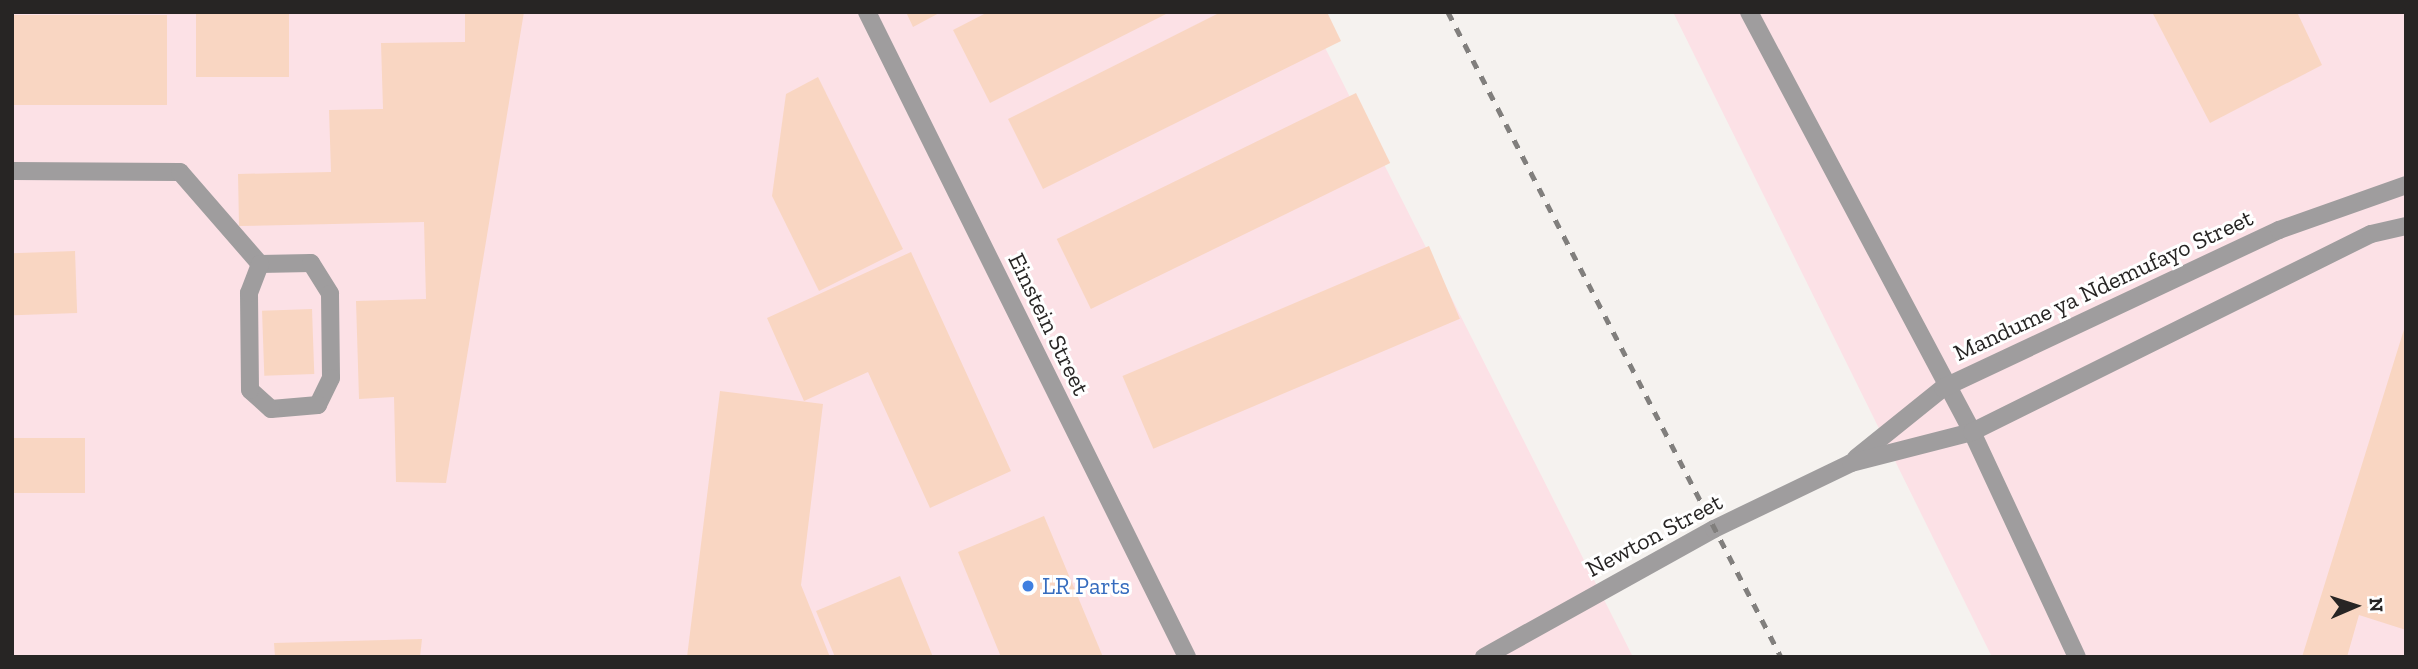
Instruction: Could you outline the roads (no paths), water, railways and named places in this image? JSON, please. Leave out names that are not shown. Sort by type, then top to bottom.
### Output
[{"type":"street","name":"Einstein Street","points":[[867,12],[1187,657]]},
{"type":"street","name":"Mandume ya Ndemufayo Street","points":[[1749,12],[1943,388],[2279,230],[2406,185]]},
{"type":"street","points":[[12,172],[180,172],[260,264]]},
{"type":"street","points":[[1972,432],[2371,234],[2406,226]]},
{"type":"street","points":[[311,263],[330,294],[331,377],[318,405],[271,409],[250,390],[249,293],[260,264],[311,263]]},
{"type":"street","points":[[1943,388],[1972,432],[2077,657]]},
{"type":"street","name":"Newton Street","points":[[1851,463],[1943,388]]},
{"type":"street","name":"Newton Street","points":[[1484,657],[1714,529],[1851,463],[1972,432]]},
{"type":"railway","points":[[1448,12],[1781,657]]},
{"type":"place","name":"LR Parts","points":[[1028,586]]}]
